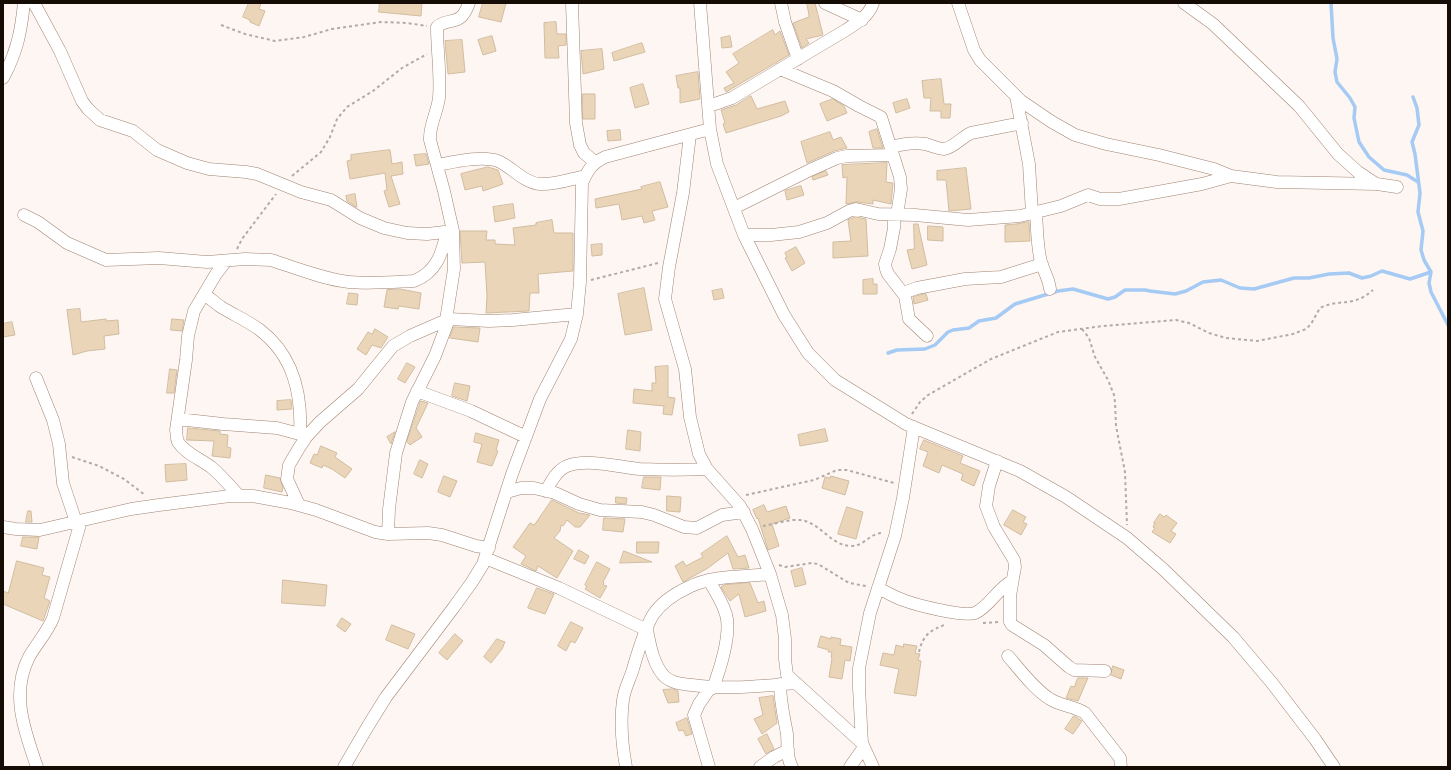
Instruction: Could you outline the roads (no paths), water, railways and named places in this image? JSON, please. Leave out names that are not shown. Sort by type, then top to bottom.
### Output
[{"type":"street","points":[[3,78],[15,52],[21,34],[24,3]]},
{"type":"street","points":[[34,3],[60,51],[82,101],[100,120],[133,131],[157,150],[187,163],[209,169],[257,174],[301,192],[331,200],[360,218],[384,228],[407,233],[427,234],[450,232]]},
{"type":"street","points":[[388,534],[389,509],[396,453],[409,410],[435,356],[447,319],[454,269],[450,232],[437,165],[430,140],[430,132],[437,112],[439,96],[437,27],[443,23],[460,18],[464,14],[469,3]]},
{"type":"street","points":[[572,3],[576,123],[580,145],[584,153],[595,162]]},
{"type":"street","points":[[700,3],[710,129],[717,164],[744,234],[784,316],[808,353],[835,380],[910,425],[1020,471],[1066,497],[1127,538],[1164,569],[1233,637],[1272,683],[1315,739],[1334,767]]},
{"type":"street","points":[[781,3],[785,22],[798,59]]},
{"type":"street","points":[[825,3],[862,20]]},
{"type":"street","points":[[709,106],[732,98],[862,20],[873,3]]},
{"type":"street","points":[[958,3],[974,50],[980,60],[1016,96],[1052,122],[1075,135],[1106,144],[1159,155],[1214,169],[1231,176],[1276,182],[1376,184],[1397,187]]},
{"type":"street","points":[[1184,3],[1213,24],[1299,106],[1338,154],[1358,172],[1376,184]]},
{"type":"street","points":[[780,70],[833,91],[881,117],[900,177],[901,189],[895,215],[892,240],[885,264],[888,274],[903,293],[906,300],[909,319],[927,336]]},
{"type":"street","points":[[1016,96],[1029,164],[1039,250],[1042,264],[1048,277],[1050,289]]},
{"type":"street","points":[[734,208],[837,158],[892,151],[902,144],[924,144],[944,149],[971,133],[1022,123]]},
{"type":"street","points":[[344,767],[386,696],[472,582],[487,553],[506,492],[540,399],[571,339],[578,314],[582,183],[588,170],[595,162],[605,157],[710,129]]},
{"type":"street","points":[[690,134],[683,193],[670,259],[665,299],[686,369],[690,417],[699,454],[707,470],[734,498],[744,512],[770,574],[782,614],[787,675],[863,745]]},
{"type":"street","points":[[437,165],[469,160],[497,160],[528,180],[539,184],[548,184],[585,176]]},
{"type":"street","points":[[744,234],[771,235],[799,232],[827,223],[849,211],[856,209],[878,214],[915,214],[968,220],[985,220],[1020,216],[1061,206],[1088,195],[1100,199],[1119,199],[1202,184],[1231,176]]},
{"type":"street","points":[[24,215],[38,222],[67,242],[106,260],[158,258],[197,262],[250,259],[271,260],[348,282],[414,281],[420,279],[441,257],[450,232]]},
{"type":"street","points":[[228,260],[194,311],[188,336],[176,430],[179,443],[224,479],[239,496]]},
{"type":"street","points":[[903,293],[918,288],[965,279],[1001,277],[1042,264]]},
{"type":"street","points":[[204,294],[221,307],[261,331],[283,355],[289,365],[300,398],[304,435]]},
{"type":"street","points":[[299,505],[287,479],[289,465],[304,435],[358,389],[393,346],[410,336],[447,319],[489,321],[578,314]]},
{"type":"street","points":[[36,378],[53,420],[60,452],[63,483],[78,521],[53,618],[48,630],[29,657],[21,684],[21,715],[24,732],[37,767]]},
{"type":"street","points":[[417,391],[471,411],[526,437]]},
{"type":"street","points":[[178,419],[277,428],[304,435]]},
{"type":"street","points":[[873,767],[863,745],[859,668],[870,613],[895,536],[905,486],[910,425]]},
{"type":"street","points":[[997,462],[989,486],[986,506],[994,527],[1014,560],[1015,567],[1010,596],[1010,622],[1015,628],[1053,652],[1074,670],[1106,671]]},
{"type":"street","points":[[546,491],[560,470],[566,466],[575,464],[598,464],[655,470],[707,470]]},
{"type":"street","points":[[506,492],[521,488],[534,488],[555,493],[600,510],[642,512],[654,515],[684,527],[697,528],[722,515],[744,512]]},
{"type":"street","points":[[3,527],[40,530],[159,505],[239,496],[253,496],[299,505],[376,532],[388,534],[428,533],[448,537],[476,546],[487,553],[647,630],[657,663],[664,677],[674,683],[711,688],[742,688],[796,683]]},
{"type":"street","points":[[626,767],[623,750],[623,699],[647,630],[654,615],[663,604],[676,594],[689,587],[709,580],[770,574]]},
{"type":"street","points":[[709,580],[723,606],[727,619],[725,643],[719,670],[711,688],[699,704],[694,715],[709,767]]},
{"type":"street","points":[[878,588],[901,600],[921,606],[968,615],[981,609],[998,591],[1012,581]]},
{"type":"street","points":[[1008,656],[1047,697],[1059,704],[1079,708],[1086,713],[1120,758],[1121,767]]},
{"type":"street","points":[[780,684],[780,700],[792,767]]},
{"type":"street","points":[[850,767],[863,745]]},
{"type":"street","points":[[760,767],[774,757],[788,750]]},
{"type":"waterway","points":[[1331,3],[1333,38],[1337,59],[1335,72],[1337,82],[1350,98],[1355,107],[1354,118],[1359,142],[1369,157],[1384,170],[1407,175],[1418,182]]},
{"type":"waterway","points":[[1413,97],[1417,108],[1419,125],[1412,142],[1420,193],[1418,212],[1423,231],[1421,250],[1424,260],[1431,272],[1429,283],[1431,292],[1448,325]]},
{"type":"waterway","points":[[888,353],[897,350],[925,349],[935,345],[948,332],[969,328],[979,321],[996,318],[1015,304],[1058,291],[1073,289],[1108,299],[1115,297],[1125,290],[1145,290],[1175,294],[1186,291],[1203,282],[1221,280],[1240,288],[1254,289],[1294,278],[1309,278],[1329,274],[1349,273],[1362,278],[1382,271],[1410,279],[1431,272]]}]
